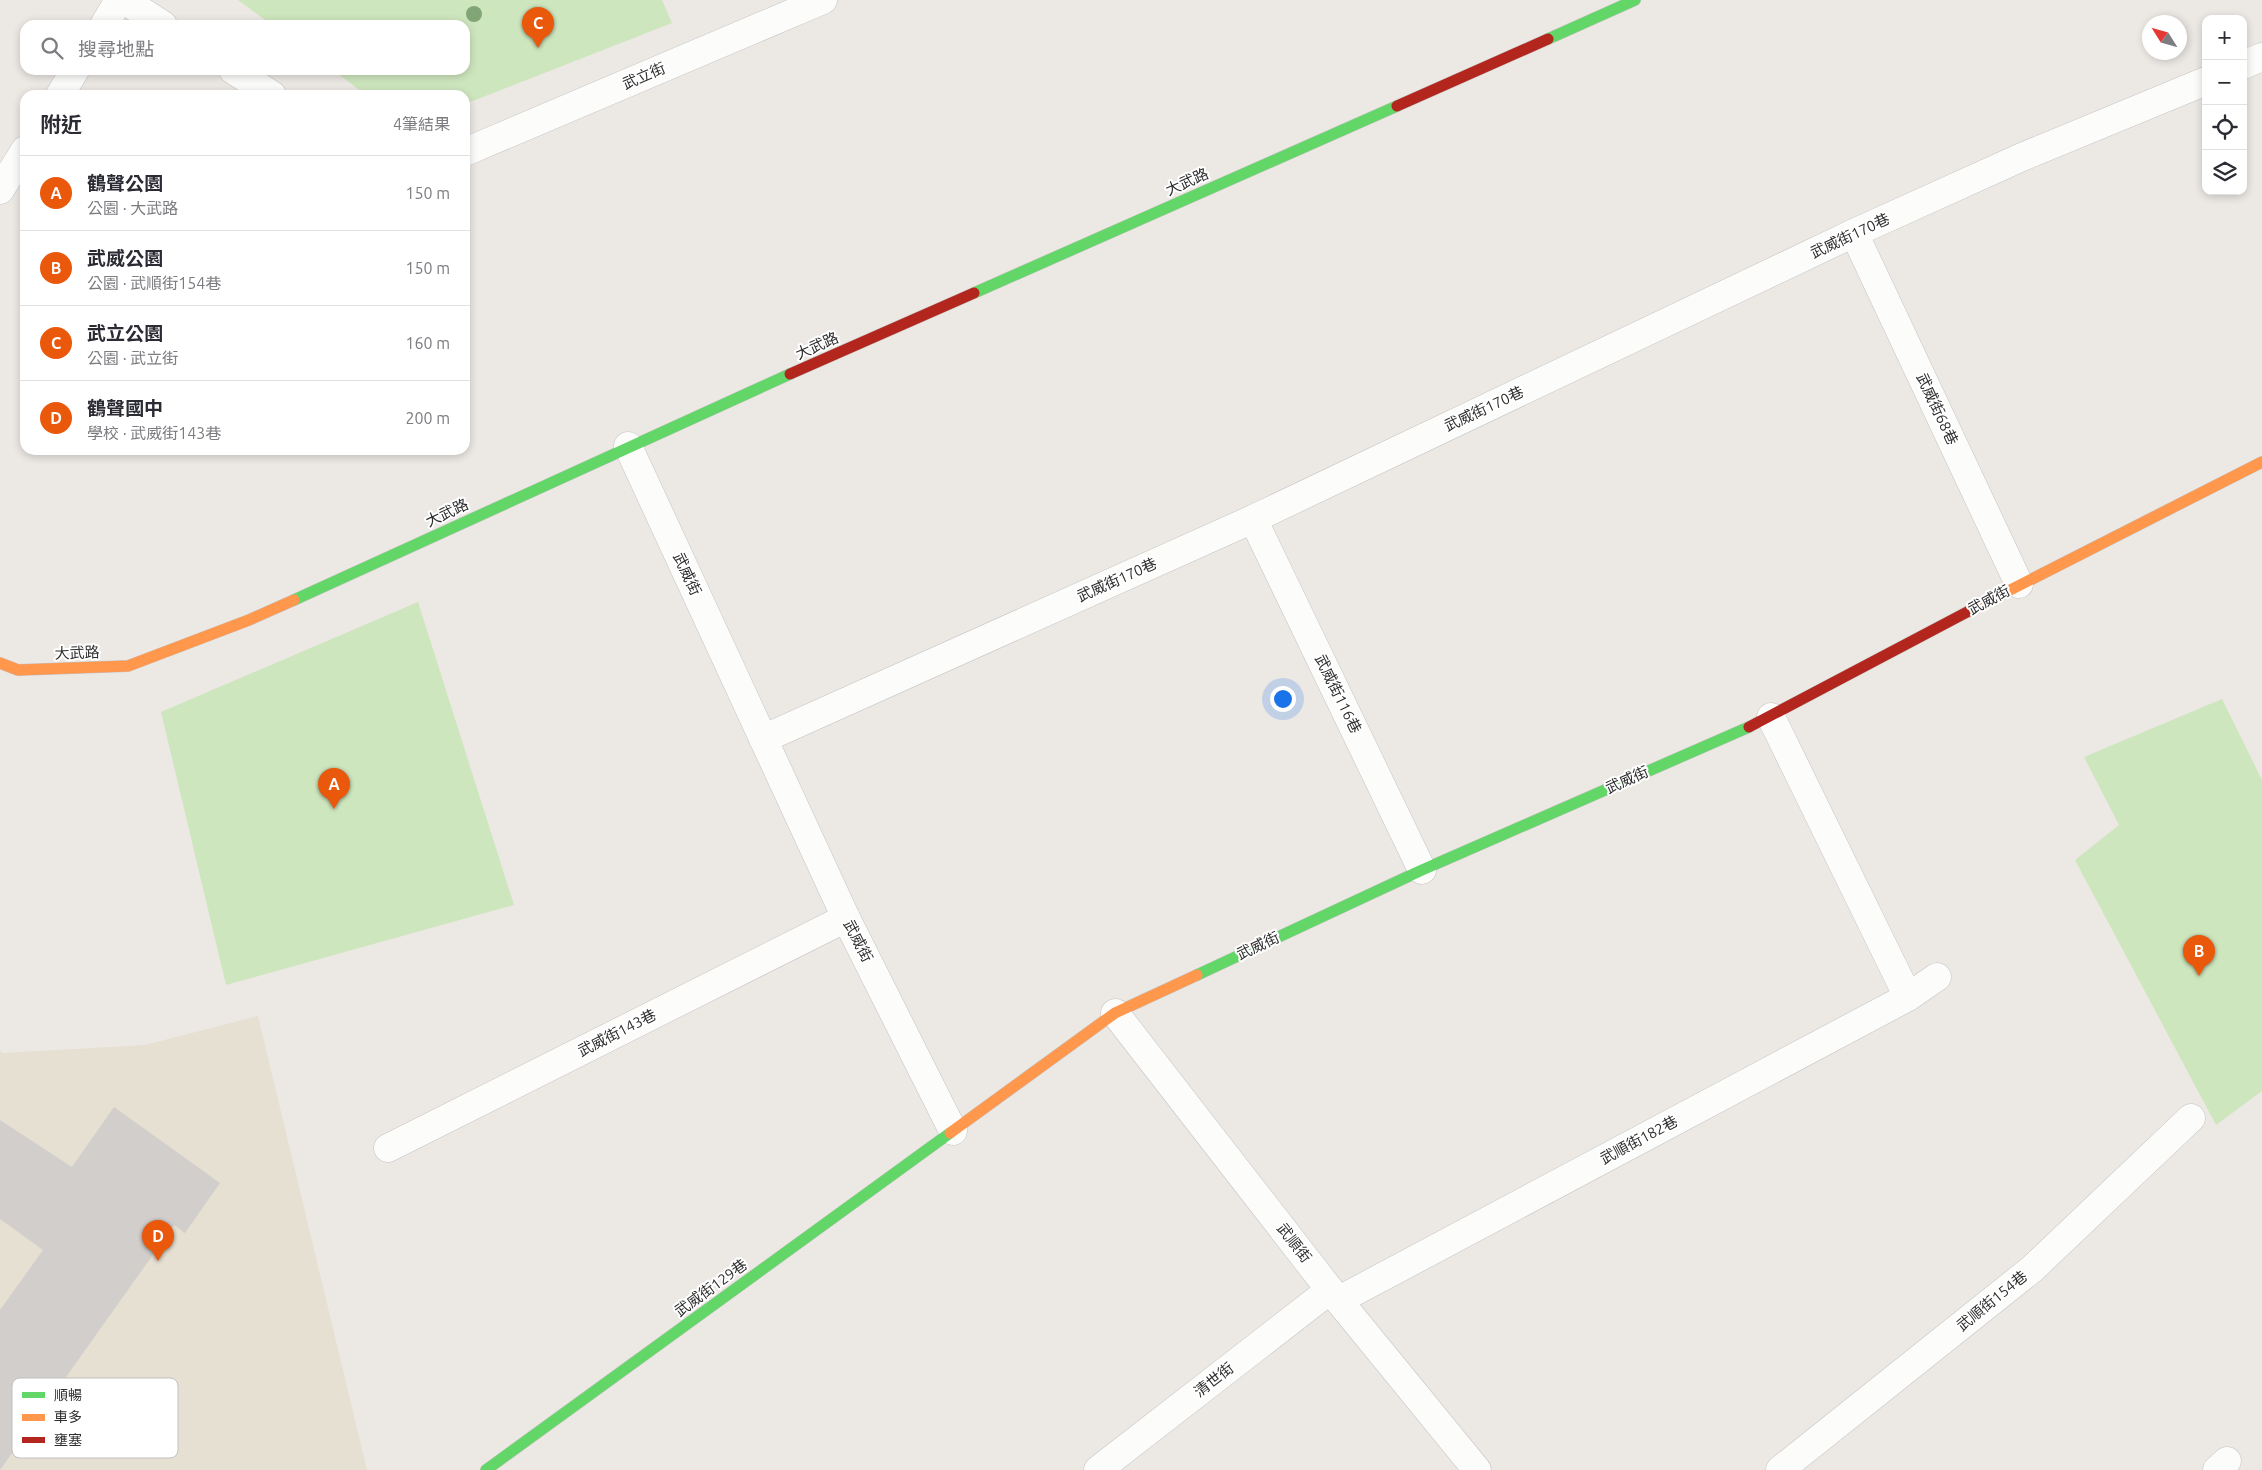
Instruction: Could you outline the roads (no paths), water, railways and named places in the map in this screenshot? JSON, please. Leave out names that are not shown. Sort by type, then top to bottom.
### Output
[{"type":"street","points":[[107,20],[119,0]]},
{"type":"street","points":[[124,0],[155,20]]},
{"type":"street","name":"武立街","points":[[470,150],[823,0]]},
{"type":"street","name":"大武路","points":[[0,663],[18,670],[128,666],[249,620],[628,446],[1635,0]]},
{"type":"street","points":[[2247,63],[2262,56]]},
{"type":"street","points":[[63,90],[72,75]]},
{"type":"street","points":[[241,75],[264,90]]},
{"type":"street","name":"武威街170巷","points":[[763,739],[1253,519],[1854,233],[2022,157],[2202,82]]},
{"type":"street","points":[[0,190],[20,158]]},
{"type":"street","name":"武威街68巷","points":[[1854,233],[2019,584]]},
{"type":"street","name":"武威街","points":[[628,446],[846,918],[953,1131],[1115,1013],[1422,870],[1771,717],[2019,584],[2262,462]]},
{"type":"street","name":"武威街116巷","points":[[1253,519],[1422,870]]},
{"type":"street","points":[[1771,717],[1908,997]]},
{"type":"street","name":"武威街143巷","points":[[388,1148],[846,918]]},
{"type":"street","name":"武順街182巷","points":[[1335,1295],[1908,997],[1937,977]]},
{"type":"street","name":"武順街","points":[[1115,1013],[1335,1295],[1477,1470]]},
{"type":"street","name":"武順街154巷","points":[[1780,1470],[2032,1269],[2191,1118]]},
{"type":"street","name":"武威街129巷","points":[[486,1470],[953,1131]]},
{"type":"street","name":"清世街","points":[[1098,1470],[1335,1295]]},
{"type":"place","name":"武立公園","points":[[538,48]]},
{"type":"place","name":"鶴聲公園","points":[[334,809]]},
{"type":"place","name":"武威公園","points":[[2199,976]]},
{"type":"place","name":"鶴聲國中","points":[[158,1261]]}]
